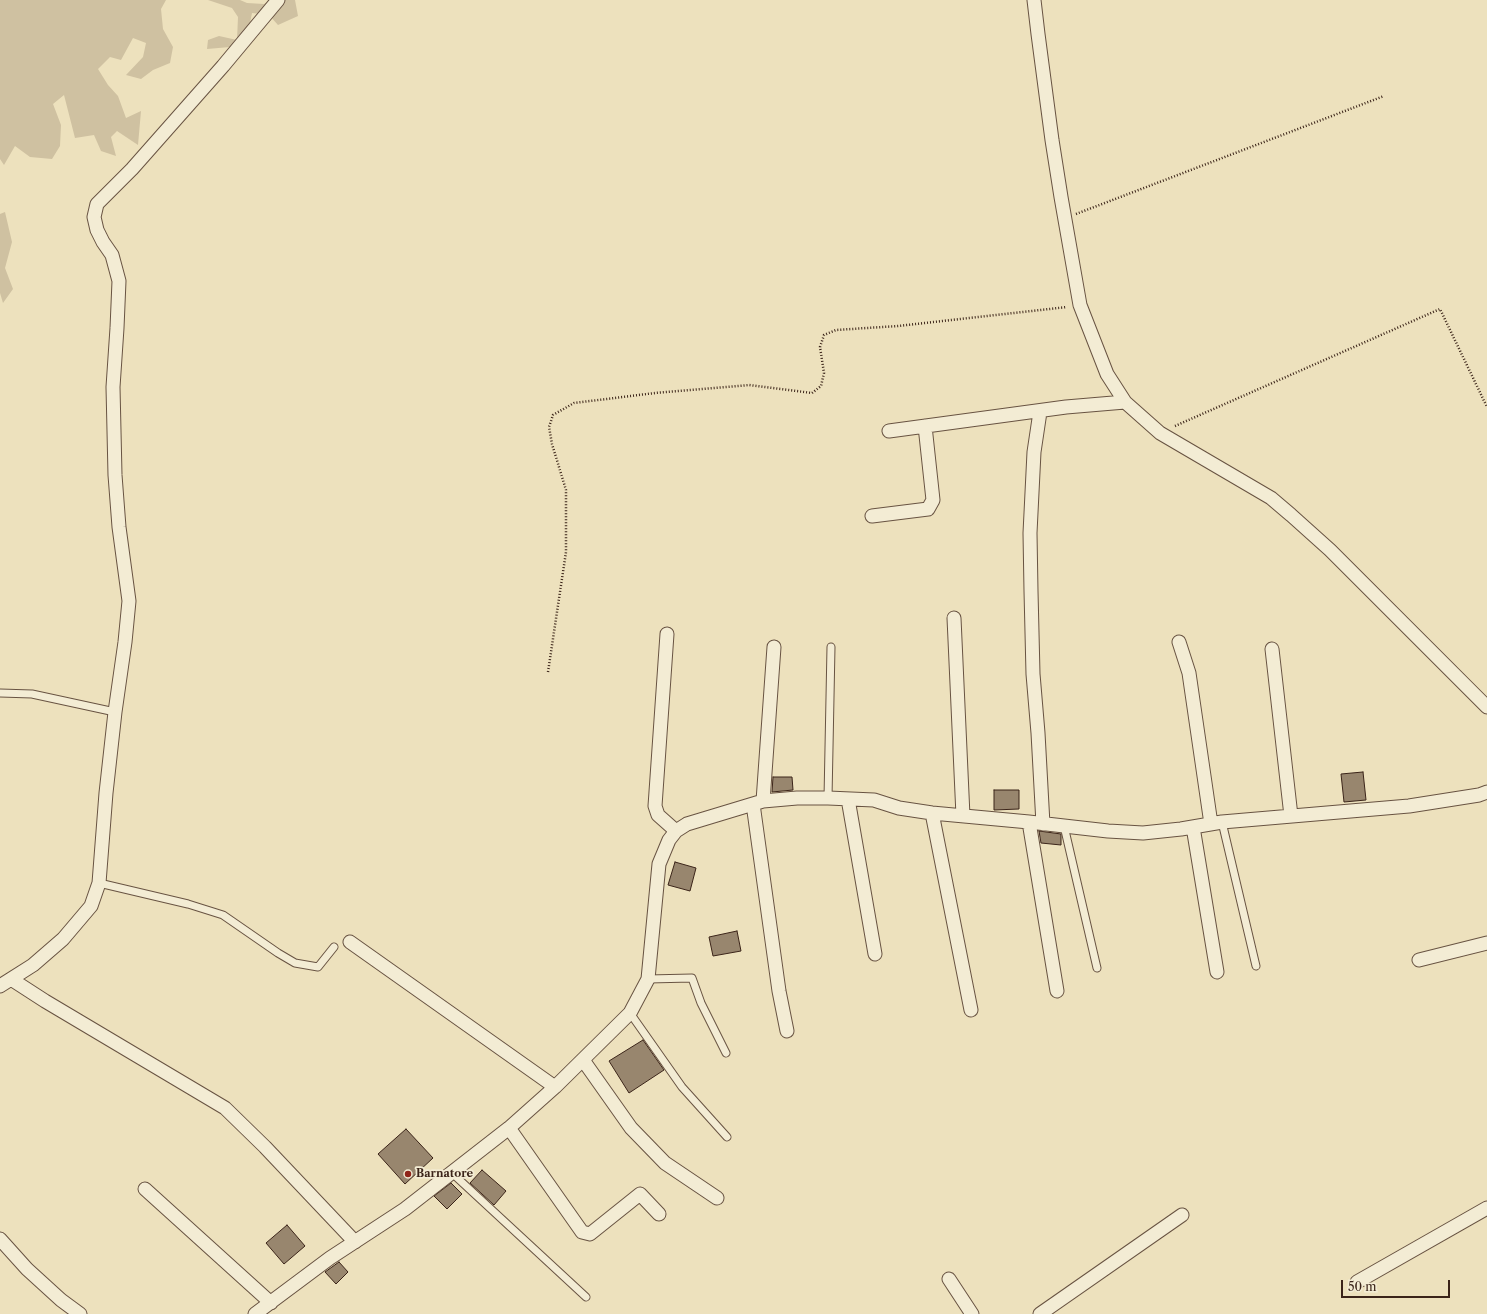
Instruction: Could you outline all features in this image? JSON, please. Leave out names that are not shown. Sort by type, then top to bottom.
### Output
[{"type":"street","points":[[5,982],[33,965],[63,939],[91,906],[99,883],[106,793],[129,601],[119,527],[115,475],[113,387],[119,281],[112,255],[103,242],[94,217],[97,204],[132,169],[223,66],[278,0]]},
{"type":"street","points":[[1034,0],[1064,218],[1080,305],[1107,374],[1125,402],[1160,433],[1271,498],[1330,550],[1487,707]]},
{"type":"street","points":[[889,431],[1040,412],[1066,407],[1125,402]]},
{"type":"street","points":[[1040,412],[1034,460],[1030,533],[1033,674],[1043,824]]},
{"type":"street","points":[[872,516],[928,509],[933,500],[926,426]]},
{"type":"street","points":[[954,618],[964,816]]},
{"type":"street","points":[[667,634],[655,806],[658,815],[676,831]]},
{"type":"street","points":[[1179,642],[1189,673],[1216,823]]},
{"type":"street","points":[[774,647],[758,803],[779,991],[787,1031]]},
{"type":"street","points":[[1272,649],[1291,816]]},
{"type":"street","points":[[255,1314],[330,1258],[405,1210],[509,1128],[555,1087],[630,1013],[648,979],[659,864],[669,840],[676,831],[687,824],[758,803],[797,798],[828,798],[874,800],[899,808],[932,813],[1108,831],[1143,833],[1216,823],[1409,806],[1487,792]]},
{"type":"street","points":[[848,799],[875,954]]},
{"type":"street","points":[[932,813],[971,1010]]},
{"type":"street","points":[[1029,822],[1057,991]]},
{"type":"street","points":[[1192,827],[1217,972]]},
{"type":"street","points":[[350,942],[555,1087]]},
{"type":"street","points":[[1419,960],[1487,943]]},
{"type":"street","points":[[5,982],[45,1001],[225,1108],[265,1147],[354,1242]]},
{"type":"street","points":[[583,1060],[631,1128],[665,1163],[717,1198]]},
{"type":"street","points":[[509,1128],[582,1232],[590,1234],[640,1194],[659,1214]]},
{"type":"street","points":[[145,1189],[271,1303]]},
{"type":"street","points":[[1357,1282],[1487,1208]]},
{"type":"street","points":[[1040,1314],[1182,1216]]},
{"type":"street","points":[[0,1239],[27,1270],[80,1314]]},
{"type":"street","points":[[949,1279],[972,1314]]},
{"type":"lane","points":[[828,798],[831,647]]},
{"type":"lane","points":[[0,693],[32,694],[115,712]]},
{"type":"lane","points":[[1216,823],[1256,966]]},
{"type":"lane","points":[[1064,826],[1097,968]]},
{"type":"lane","points":[[99,883],[188,904],[223,915],[295,963],[318,967],[334,947]]},
{"type":"lane","points":[[648,979],[692,978],[701,1003],[726,1053]]},
{"type":"lane","points":[[630,1013],[682,1087],[727,1137]]},
{"type":"lane","points":[[452,1173],[586,1297]]},
{"type":"path","points":[[1064,218],[1384,96]]},
{"type":"path","points":[[548,672],[566,552],[566,490],[552,444],[549,427],[553,415],[574,404],[654,393],[749,385],[812,393],[821,386],[824,373],[820,347],[824,335],[836,330],[898,326],[1080,305]]},
{"type":"path","points":[[1160,433],[1440,309],[1487,407]]},
{"type":"shaded area","points":[[0,0],[166,0],[161,9],[163,29],[173,47],[170,63],[153,70],[141,79],[126,75],[143,57],[146,43],[133,38],[121,60],[110,57],[98,69],[108,85],[118,96],[126,118],[141,111],[138,145],[117,131],[111,137],[116,156],[101,151],[94,135],[75,138],[64,95],[53,104],[61,125],[60,146],[52,159],[30,157],[15,146],[4,165],[0,159]]},
{"type":"shaded area","points":[[208,0],[240,0],[247,3],[264,4],[273,0],[295,0],[298,16],[278,25],[269,15],[252,13],[248,33],[230,47],[207,49],[208,40],[219,36],[237,40],[238,17],[232,8]]},
{"type":"shaded area","points":[[5,212],[12,242],[5,268],[13,289],[3,303],[0,293],[0,214]]},
{"type":"building","points":[[1363,772],[1366,800],[1344,802],[1341,774]]},
{"type":"building","points":[[773,777],[792,777],[793,790],[772,792]]},
{"type":"building","points":[[994,790],[1019,790],[1019,809],[994,810]]},
{"type":"building","points":[[1039,831],[1061,834],[1061,845],[1041,843]]},
{"type":"building","points":[[675,862],[696,868],[690,891],[668,885]]},
{"type":"building","points":[[737,931],[741,951],[713,956],[709,937]]},
{"type":"building","points":[[643,1040],[664,1070],[629,1093],[609,1061]]},
{"type":"building","points":[[406,1129],[433,1158],[405,1184],[378,1154]]},
{"type":"building","points":[[482,1170],[506,1191],[494,1205],[470,1183]]},
{"type":"building","points":[[451,1183],[462,1194],[447,1209],[434,1196]]},
{"type":"building","points":[[287,1225],[305,1246],[284,1264],[266,1243]]},
{"type":"building","points":[[339,1262],[348,1272],[336,1284],[325,1272]]},
{"type":"place","name":"Barnatore","points":[[408,1174]]}]
